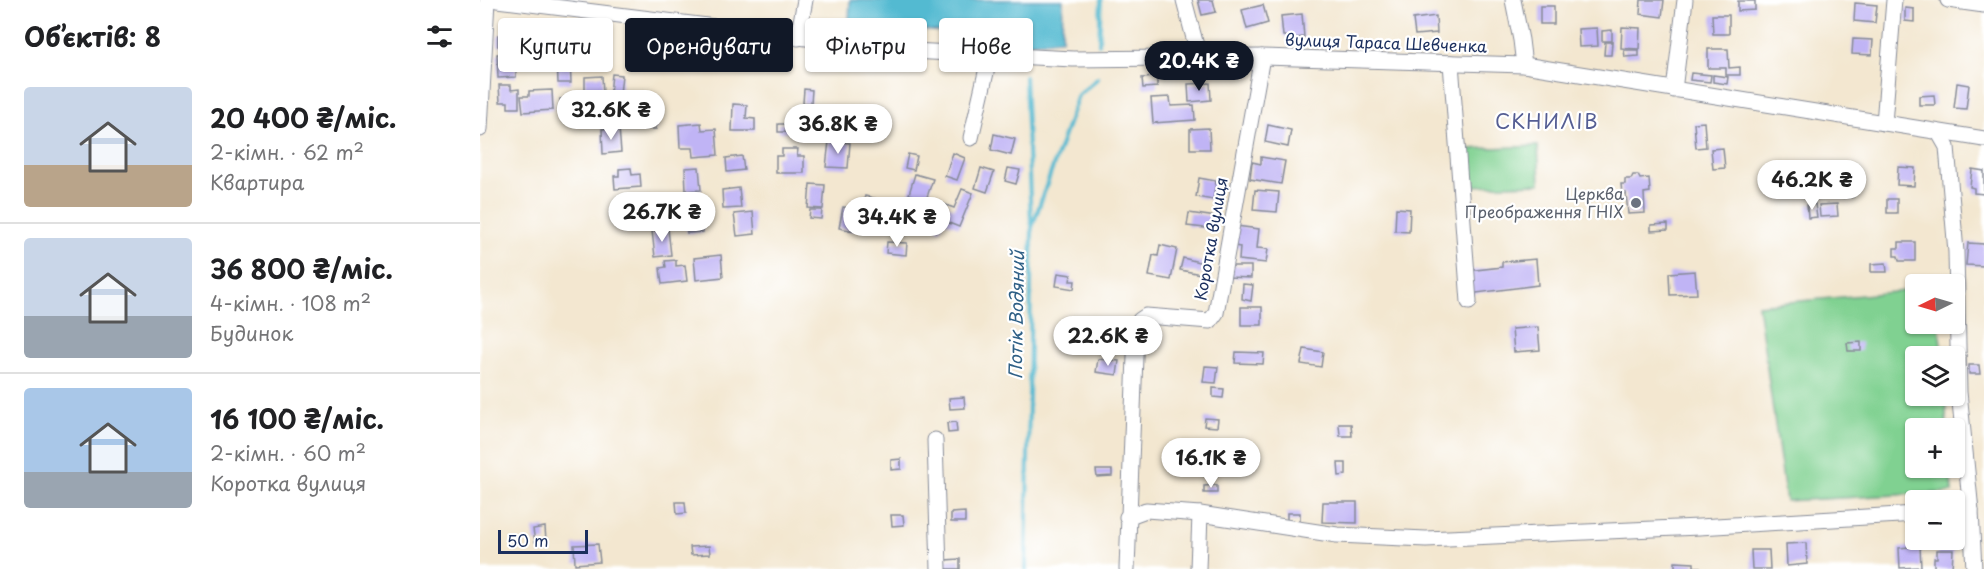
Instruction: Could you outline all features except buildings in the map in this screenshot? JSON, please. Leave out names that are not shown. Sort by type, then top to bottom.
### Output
[{"type":"street","points":[[480,129],[487,0]]},
{"type":"street","name":"вулиця Тараса Шевченка","points":[[497,0],[798,38],[939,52]]},
{"type":"street","points":[[798,38],[805,0]]},
{"type":"street","points":[[1184,0],[1199,57]]},
{"type":"street","points":[[1513,0],[1524,65]]},
{"type":"street","points":[[1674,90],[1685,0]]},
{"type":"street","points":[[1884,123],[1894,0]]},
{"type":"street","points":[[1948,0],[1984,5]]},
{"type":"street","name":"вулиця Тараса Шевченка","points":[[1033,57],[1073,59],[1262,57],[1524,65],[1984,139]]},
{"type":"street","name":"Коротка вулиця","points":[[1127,569],[1127,517],[1136,330],[1140,320],[1146,315],[1210,321],[1216,313],[1262,57]]},
{"type":"street","points":[[1451,63],[1468,302]]},
{"type":"street","points":[[971,138],[986,72]]},
{"type":"street","points":[[1940,132],[1947,147],[1956,252],[1959,392],[1971,511],[1974,569]]},
{"type":"street","points":[[935,440],[939,569]]},
{"type":"street","points":[[1127,517],[1146,510],[1200,514],[1337,535],[1426,538],[1699,527],[1905,515]]},
{"type":"street","points":[[1965,511],[1971,511]]},
{"type":"street","points":[[1198,569],[1200,514]]},
{"type":"green space","points":[[1538,146],[1540,184],[1467,186],[1466,149]]},
{"type":"green space","points":[[1905,291],[1905,334],[1940,334],[1941,346],[1905,346],[1905,406],[1946,406],[1946,418],[1905,418],[1905,478],[1951,478],[1952,490],[1905,490],[1905,495],[1786,501],[1758,305]]},
{"type":"water","points":[[850,0],[1063,0],[1062,39],[1033,43],[1033,18],[939,18],[939,32],[927,30],[927,18],[849,18]]},
{"type":"waterway","name":"Потік Водяний","points":[[1099,44],[1101,0]]},
{"type":"waterway","points":[[1025,77],[1031,223]]},
{"type":"waterway","name":"Потік Водяний","points":[[1026,569],[1032,227],[1078,95],[1098,78]]},
{"type":"place","name":"Церква Преображення ГНІХ","points":[[1636,203]]},
{"type":"district","name":"СКНИЛІВ","points":[[1547,122]]}]
